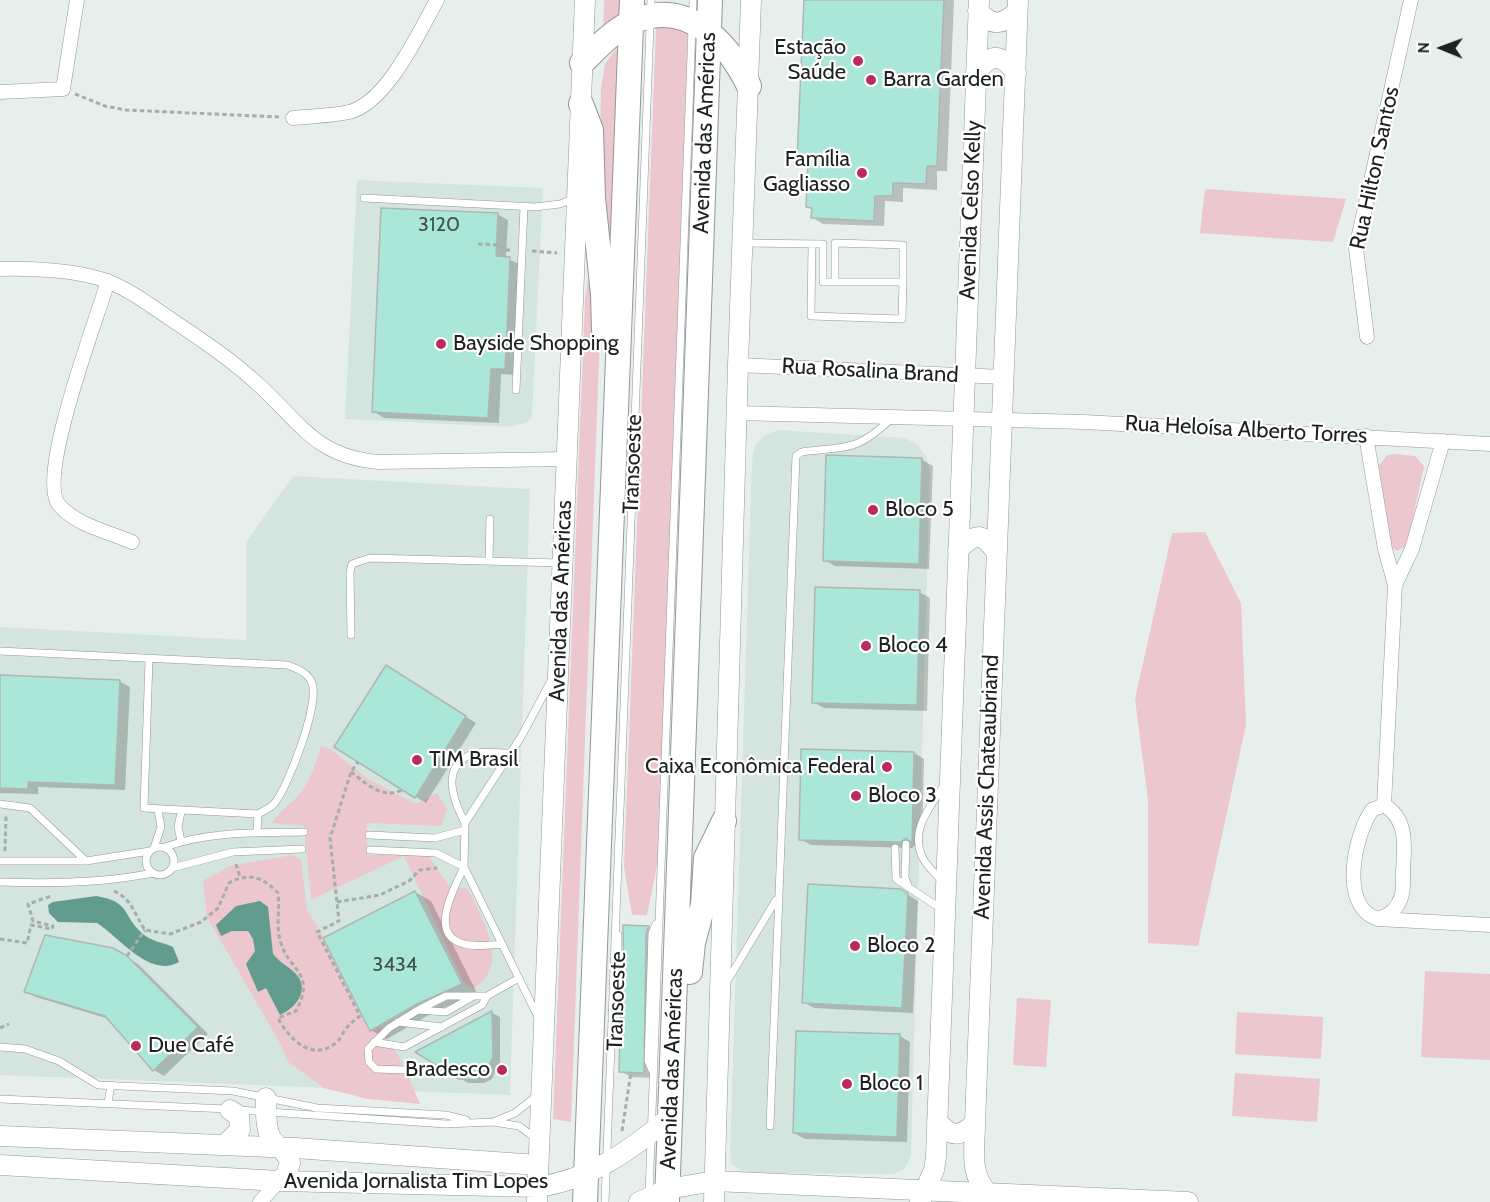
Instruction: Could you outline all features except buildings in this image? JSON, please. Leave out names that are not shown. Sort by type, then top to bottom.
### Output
[{"type":"highway","name":"Avenida das Américas","points":[[655,1198],[674,1007],[698,17],[710,0]]},
{"type":"highway","points":[[582,63],[641,10],[698,17],[734,58],[748,86]]},
{"type":"highway","name":"Avenida das Américas","points":[[585,1202],[616,399],[641,10]]},
{"type":"highway","points":[[581,105],[591,130],[594,218],[603,294],[604,346],[608,383],[616,399]]},
{"type":"highway","points":[[674,1007],[690,971],[693,943],[703,905],[708,849],[724,820]]},
{"type":"street","points":[[0,92],[63,89],[77,0]]},
{"type":"street","points":[[293,118],[351,112],[376,95],[397,72],[436,0]]},
{"type":"street","name":"Avenida das Américas","points":[[537,1194],[585,0]]},
{"type":"street","name":"Avenida das Américas","points":[[714,1202],[736,413],[751,0]]},
{"type":"street","name":"Rua Hilton Santos","points":[[1367,337],[1356,248],[1411,0]]},
{"type":"street","points":[[978,5],[986,20],[997,24],[1006,21],[1017,6]]},
{"type":"street","name":"Avenida Celso Kelly","points":[[963,420],[978,5]]},
{"type":"street","name":"Avenida Celso Kelly","points":[[1003,377],[1017,6]]},
{"type":"street","points":[[976,72],[985,61],[995,57],[1007,61],[1016,73]]},
{"type":"street","points":[[0,269],[87,275],[130,291],[216,350],[257,383],[321,445],[336,454],[355,460],[379,462],[567,459]]},
{"type":"street","points":[[108,281],[57,444],[52,485],[57,503],[72,517],[132,542]]},
{"type":"street","name":"Rua Rosalina Brand","points":[[738,365],[1003,377]]},
{"type":"street","name":"Avenida Assis Chateaubriand","points":[[987,1192],[979,1185],[975,1172],[975,1123],[1003,377]]},
{"type":"street","name":"Rua Rosalina Brand","points":[[736,413],[1001,421]]},
{"type":"street","name":"Avenida Assis Chateaubriand","points":[[923,1197],[936,1157],[963,420]]},
{"type":"street","name":"Rua Heloísa Alberto Torres","points":[[1001,421],[1366,436],[1490,444]]},
{"type":"street","points":[[1366,436],[1385,549],[1395,585],[1384,805]]},
{"type":"street","points":[[1395,585],[1412,549],[1443,441]]},
{"type":"street","points":[[958,550],[969,539],[979,536],[989,541],[996,552]]},
{"type":"street","points":[[1384,805],[1372,810],[1358,839],[1354,889],[1360,906],[1368,915],[1378,919],[1490,925]]},
{"type":"street","points":[[1378,919],[1390,914],[1399,904],[1403,892],[1405,836],[1394,811],[1384,805]]},
{"type":"street","points":[[254,1146],[249,1153],[246,1166],[259,1202],[286,1175],[290,1162],[271,1138],[266,1106]]},
{"type":"street","points":[[225,1145],[240,1130],[239,1116],[230,1110]]},
{"type":"street","points":[[937,1121],[946,1132],[956,1136],[965,1133],[975,1123]]},
{"type":"street","name":"Avenida Jornalista Tim Lopes","points":[[0,1165],[252,1180],[457,1185],[537,1194],[622,1155],[661,1126]]},
{"type":"street","name":"Avenida Jornalista Tim Lopes","points":[[0,1136],[279,1147],[538,1165]]},
{"type":"street","points":[[456,1161],[460,1168],[457,1185]]},
{"type":"street","points":[[655,1198],[714,1181],[923,1197],[987,1192],[1188,1202]]},
{"type":"lane","name":"Transoeste","points":[[605,1202],[611,1075],[616,1055],[619,943],[615,928],[641,10]]},
{"type":"lane","name":"Transoeste","points":[[661,1126],[654,1072],[648,1061],[652,933],[658,919],[698,17]]},
{"type":"lane","points":[[364,198],[524,207],[560,204],[577,198]]},
{"type":"lane","points":[[516,390],[524,207]]},
{"type":"lane","points":[[743,243],[823,244],[823,282],[903,282]]},
{"type":"lane","points":[[812,244],[811,316],[902,319],[903,245],[835,243],[835,282]]},
{"type":"lane","points":[[770,1126],[777,898],[796,456],[802,452],[854,446],[872,438],[892,418]]},
{"type":"lane","points":[[489,561],[490,519]]},
{"type":"lane","points":[[351,635],[352,564],[370,558],[562,563]]},
{"type":"lane","points":[[0,651],[287,665],[305,673],[312,682],[314,705],[296,758],[273,805],[258,814],[147,810],[143,805],[149,660]]},
{"type":"lane","points":[[369,835],[435,838],[465,826],[558,669]]},
{"type":"lane","points":[[502,945],[465,945],[455,941],[449,934],[444,915],[446,905],[464,867],[465,826],[452,792],[452,783],[459,764],[466,757],[478,753],[510,753]]},
{"type":"lane","points":[[946,885],[923,858],[920,849],[922,820],[950,777]]},
{"type":"lane","points":[[0,804],[30,808],[86,861]]},
{"type":"lane","points":[[153,873],[147,865],[160,834],[158,810]]},
{"type":"lane","points":[[181,812],[178,827],[181,841]]},
{"type":"lane","points":[[257,833],[258,814]]},
{"type":"lane","points":[[0,861],[86,861],[165,847],[181,841],[257,833],[304,832]]},
{"type":"lane","points":[[906,844],[905,878],[909,888]]},
{"type":"lane","points":[[165,847],[173,855],[172,868]]},
{"type":"lane","points":[[896,848],[895,877],[945,912]]},
{"type":"lane","points":[[0,882],[42,884],[131,877],[153,873],[162,875],[172,868],[233,852],[302,849]]},
{"type":"lane","points":[[370,850],[436,853],[464,867],[544,1029]]},
{"type":"lane","points":[[721,990],[777,898]]},
{"type":"lane","points":[[435,1071],[376,1069],[368,1056],[374,1042],[398,1022],[418,1010],[446,996],[487,996],[519,978]]},
{"type":"lane","points":[[418,1010],[446,1012],[474,996]]},
{"type":"lane","points":[[374,1042],[399,1048],[482,1005],[487,996]]},
{"type":"lane","points":[[398,1022],[442,1027]]},
{"type":"lane","points":[[0,1047],[25,1049],[59,1061],[98,1084],[233,1091],[266,1106],[446,1124],[472,1121],[493,1122],[519,1126],[539,1142]]},
{"type":"lane","points":[[108,1103],[111,1085]]},
{"type":"lane","points":[[493,1122],[523,1108],[542,1092]]},
{"type":"lane","points":[[0,1099],[230,1110],[266,1106],[316,1108],[446,1115],[472,1121]]},
{"type":"path","points":[[63,89],[105,106],[126,110],[293,118]]},
{"type":"path","points":[[144,931],[170,934],[201,922],[218,908],[228,883],[248,876],[265,879],[278,893],[279,939],[284,951],[301,972],[305,985],[296,1011],[278,1018],[288,1036],[297,1044],[311,1049],[326,1048],[338,1041],[346,1029],[360,1016],[317,932],[339,921],[330,838],[351,772],[358,762]]},
{"type":"path","points":[[351,772],[376,791],[394,794],[402,790]]},
{"type":"path","points":[[5,851],[6,812]]},
{"type":"path","points":[[337,902],[380,895],[409,881],[420,870],[441,868]]},
{"type":"path","points":[[112,890],[133,905],[144,931]]},
{"type":"path","points":[[0,939],[27,943],[31,925],[52,929],[53,926],[33,921],[28,904],[62,893]]},
{"type":"path","points":[[127,956],[144,931]]},
{"type":"path","points":[[0,1028],[9,1024]]},
{"type":"path","points":[[622,1131],[631,1072]]},
{"type":"shaded area","points":[[604,0],[622,0],[622,14],[603,30]]},
{"type":"shaded area","points":[[656,27],[688,29],[658,861],[647,915],[632,915],[624,867]]},
{"type":"shaded area","points":[[616,49],[620,51],[611,284],[600,141],[601,88],[605,64]]},
{"type":"shaded area","points":[[357,180],[543,188],[532,417],[527,423],[507,427],[345,419]]},
{"type":"shaded area","points":[[1205,189],[1346,199],[1333,242],[1200,233]]},
{"type":"shaded area","points":[[593,248],[601,304],[571,1122],[553,1119],[585,299]]},
{"type":"shaded area","points":[[778,430],[905,438],[918,445],[926,456],[930,470],[911,1152],[909,1161],[903,1170],[893,1174],[756,1173],[742,1171],[732,1164],[730,1153],[752,461],[755,445],[765,435]]},
{"type":"shaded area","points":[[1387,455],[1415,456],[1424,466],[1407,545],[1397,551],[1389,544],[1379,466]]},
{"type":"shaded area","points":[[293,476],[530,489],[510,1095],[0,1075],[0,627],[246,640],[246,542]]},
{"type":"shaded area","points":[[1205,532],[1241,603],[1246,725],[1198,946],[1148,943],[1148,800],[1135,699],[1172,533]]},
{"type":"shaded area","points":[[321,746],[330,749],[368,779],[416,804],[437,793],[447,810],[441,826],[367,823],[367,855],[428,855],[450,887],[467,888],[486,927],[491,941],[492,955],[491,967],[485,979],[473,989],[464,983],[404,856],[311,900],[304,826],[272,823],[305,787]]},
{"type":"shaded area","points":[[292,855],[301,860],[307,910],[402,1062],[420,1104],[368,1099],[324,1088],[288,1062],[280,1043],[207,917],[203,881],[230,866]]},
{"type":"shaded area","points":[[96,896],[121,906],[136,927],[147,937],[173,947],[179,962],[168,966],[146,961],[97,923],[58,922],[49,913],[48,905],[53,902]]},
{"type":"shaded area","points":[[260,901],[268,907],[273,954],[295,973],[302,985],[300,997],[296,1003],[280,1015],[266,988],[258,992],[246,964],[255,951],[253,939],[248,931],[232,931],[221,936],[216,925],[236,906]]},
{"type":"shaded area","points":[[1425,971],[1490,974],[1490,1060],[1421,1057]]},
{"type":"shaded area","points":[[1017,998],[1051,1000],[1046,1067],[1013,1065]]},
{"type":"shaded area","points":[[1237,1012],[1323,1017],[1321,1059],[1235,1054]]},
{"type":"shaded area","points":[[1235,1073],[1320,1079],[1317,1122],[1232,1116]]},
{"type":"place","name":"Estação Saúde","points":[[858,61]]},
{"type":"place","name":"Barra Garden","points":[[871,80]]},
{"type":"place","name":"Família Gagliasso","points":[[862,173]]},
{"type":"place","name":"Bayside Shopping","points":[[441,344]]},
{"type":"place","name":"Bloco 5","points":[[873,510]]},
{"type":"place","name":"Bloco 4","points":[[866,646]]},
{"type":"place","name":"TIM Brasil","points":[[417,760]]},
{"type":"place","name":"Caixa Econômica Federal","points":[[887,767]]},
{"type":"place","name":"Bloco 3","points":[[856,796]]},
{"type":"place","name":"Bloco 2","points":[[855,946]]},
{"type":"place","name":"Due Café","points":[[136,1046]]},
{"type":"place","name":"Bradesco","points":[[502,1070]]},
{"type":"place","name":"Bloco 1","points":[[847,1084]]}]
